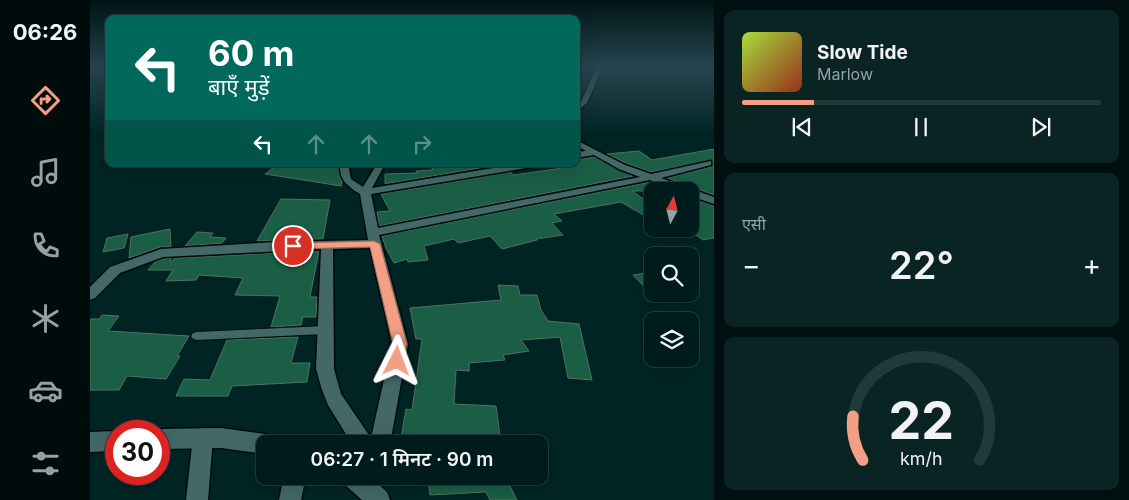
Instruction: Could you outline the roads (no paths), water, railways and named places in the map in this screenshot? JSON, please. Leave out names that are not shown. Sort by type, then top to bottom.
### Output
[{"type":"street","points":[[580,106],[584,103],[590,89]]},
{"type":"street","points":[[580,144],[622,167],[660,182]]},
{"type":"street","points":[[580,154],[595,152]]},
{"type":"street","points":[[90,295],[115,270],[161,254],[327,245],[373,238],[648,178],[708,163]]},
{"type":"street","points":[[344,167],[344,175],[347,181],[365,192],[514,167]]},
{"type":"street","points":[[379,167],[365,192],[373,238],[400,344],[382,435]]},
{"type":"street","points":[[699,196],[714,201]]},
{"type":"street","points":[[327,245],[325,330],[327,385],[333,398],[358,435]]},
{"type":"street","points":[[197,500],[202,437]]},
{"type":"street","points":[[170,438],[202,437],[256,443]]},
{"type":"street","points":[[90,442],[105,441]]},
{"type":"street","points":[[290,500],[293,485]]},
{"type":"lane","points":[[197,336],[325,330]]}]
